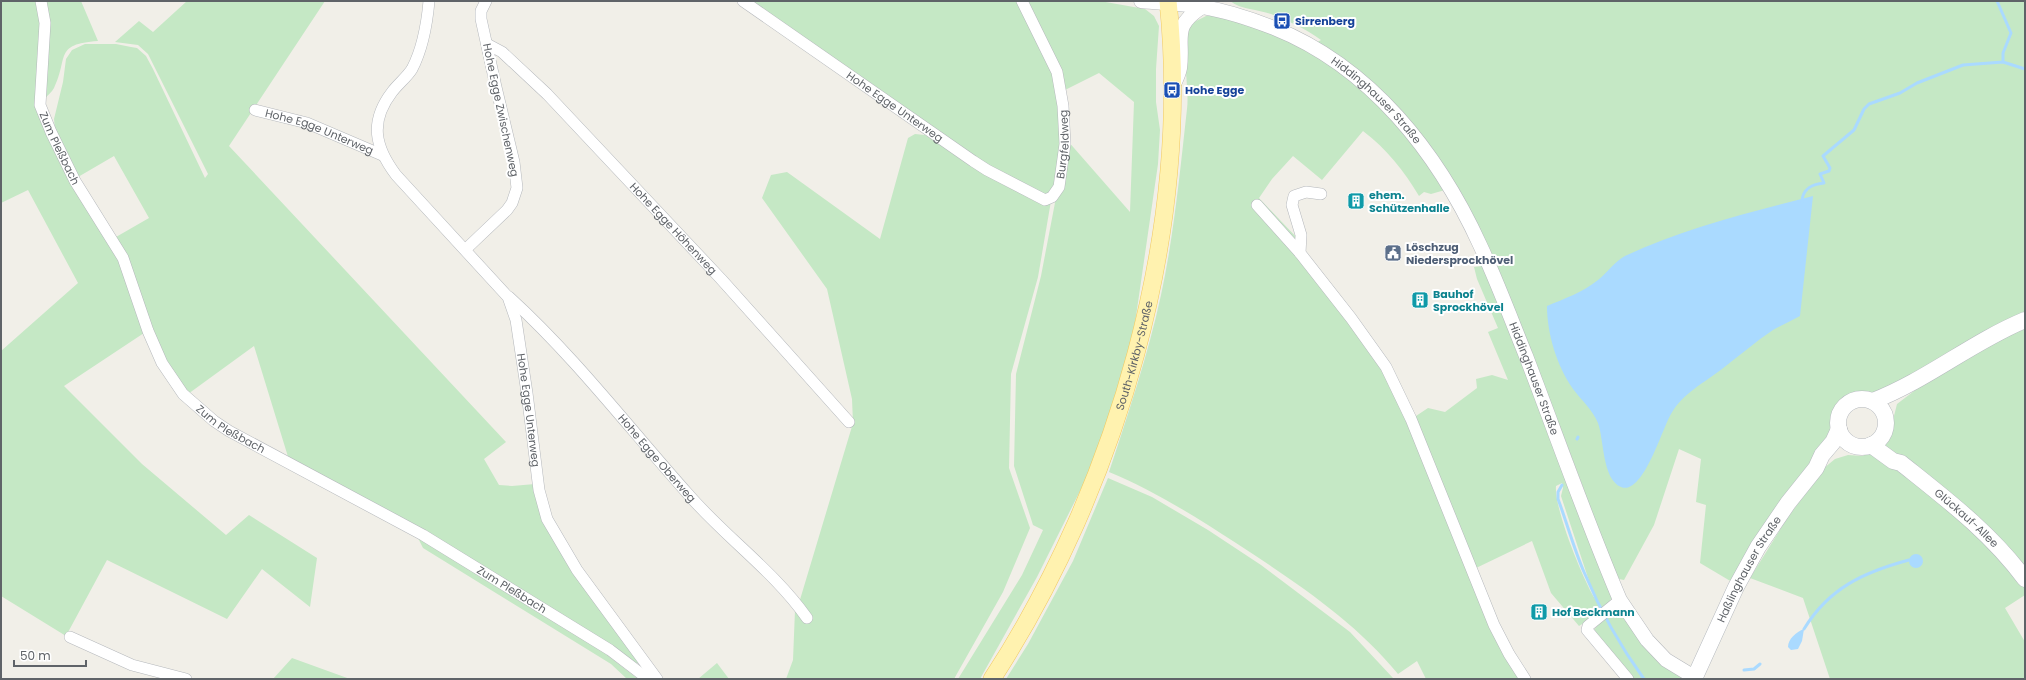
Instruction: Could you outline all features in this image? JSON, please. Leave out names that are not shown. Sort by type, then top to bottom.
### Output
[{"type":"main road","name":"South-Kirkby-Straße","points":[[992,679],[1045,590],[1074,530],[1099,471],[1130,376],[1154,270],[1164,206],[1170,149],[1172,55],[1168,2]]},
{"type":"main road","points":[[1874,401],[1907,386],[1990,336],[2025,320]]},
{"type":"main road","points":[[1886,418],[1880,407],[1874,401],[1863,398],[1847,404],[1839,418],[1839,429],[1844,438],[1855,445],[1877,440],[1886,418],[1890,408],[1907,386]]},
{"type":"main road","name":"Haßlinghauser Straße","points":[[1697,678],[1736,588],[1758,547],[1788,503],[1816,468],[1822,455],[1833,442],[1839,429]]},
{"type":"main road","name":"Glückauf-Allee","points":[[1877,440],[1901,463],[1973,521],[2008,556],[2025,579]]},
{"type":"main road","name":"Haßlinghauser Straße","points":[[1816,468],[1842,449],[1855,445]]},
{"type":"street","name":"Zum Pleßbach","points":[[41,1],[45,23],[40,105],[51,132],[75,181],[123,258],[154,346],[162,363],[183,394],[219,424],[424,535],[610,650],[648,679]]},
{"type":"street","name":"Hohe Egge Unterweg","points":[[429,1],[422,45],[411,70],[385,101],[380,116],[377,142],[382,155],[396,176],[508,297],[516,320],[528,400],[538,490],[547,519],[577,570],[657,679]]},
{"type":"street","name":"Hohe Egge Zwischenweg","points":[[466,250],[508,210],[512,204],[517,188],[514,162],[496,87],[481,11],[486,1]]},
{"type":"street","name":"Hohe Egge Unterweg","points":[[743,1],[987,170],[1045,200],[1052,197]]},
{"type":"street","name":"Burgfeldweg","points":[[1022,1],[1057,72],[1063,106],[1065,144],[1059,187],[1052,197]]},
{"type":"street","name":"Hiddinghauser Straße","points":[[1141,1],[1219,6],[1275,28],[1313,47],[1337,62],[1371,89],[1411,131],[1438,169],[1466,216],[1491,270],[1620,600],[1647,640],[1666,660],[1697,678]]},
{"type":"street","points":[[1172,90],[1180,69],[1181,32],[1183,24],[1198,4]]},
{"type":"street","name":"Hohe Egge Höhenweg","points":[[488,44],[502,52],[547,94],[721,279],[849,422]]},
{"type":"street","name":"Hohe Egge Unterweg","points":[[256,110],[307,123],[382,155]]},
{"type":"street","points":[[1300,253],[1301,235],[1292,205],[1294,196],[1306,192],[1321,194]]},
{"type":"street","points":[[1257,205],[1300,253],[1351,318],[1386,367],[1411,419],[1494,625],[1509,654],[1525,679]]},
{"type":"street","name":"Hohe Egge Oberweg","points":[[508,297],[567,354],[688,495],[768,574],[808,618]]},
{"type":"street","points":[[1620,600],[1588,626],[1586,630],[1628,679]]},
{"type":"street","points":[[70,637],[127,663],[186,679]]},
{"type":"green space","points":[[1,1],[40,1],[43,23],[38,106],[118,259],[144,333],[64,386],[142,464],[226,535],[249,515],[317,558],[310,607],[262,569],[227,619],[107,560],[66,636],[1,596],[1,351],[78,283],[28,190],[1,203]]},
{"type":"green space","points":[[43,1],[81,1],[98,41],[74,45],[68,49],[54,88],[43,100]]},
{"type":"green space","points":[[187,1],[325,1],[229,146],[506,442],[484,459],[499,485],[512,486],[535,484],[537,495],[640,661],[635,665],[289,460],[254,346],[188,394],[163,361],[116,237],[149,218],[114,156],[78,177],[55,130],[54,119],[63,82],[66,59],[72,50],[85,44],[116,44],[137,48],[146,56],[153,69],[205,178],[208,174],[148,54],[138,45],[115,42],[139,21],[153,32]]},
{"type":"green space","points":[[748,1],[1018,1],[1054,73],[1063,138],[1056,189],[1046,197],[989,168]]},
{"type":"green space","points":[[1025,1],[1100,1],[1145,9],[1154,16],[1159,26],[1156,69],[1156,102],[1160,130],[1158,164],[1133,337],[1095,461],[1037,577],[980,679],[958,679],[1022,575],[1043,530],[1033,525],[1014,466],[1016,374],[1041,276],[1067,140],[1130,212],[1134,102],[1099,73],[1063,91]]},
{"type":"green space","points":[[1230,1],[2025,1],[2025,313],[1874,395],[1855,393],[1848,395],[1842,400],[1837,405],[1834,412],[1832,431],[1732,582],[1700,563],[1706,505],[1696,502],[1701,459],[1679,449],[1654,525],[1624,580],[1619,579],[1604,550],[1583,487],[1538,369],[1434,155],[1314,44],[1321,40],[1284,19],[1266,12],[1240,6]]},
{"type":"green space","points":[[1206,16],[1217,16],[1279,36],[1333,66],[1377,100],[1423,156],[1445,190],[1431,194],[1424,192],[1419,196],[1394,161],[1380,145],[1363,131],[1322,180],[1293,156],[1272,179],[1259,198],[1298,239],[1298,253],[1383,367],[1523,679],[1426,679],[1417,661],[1398,674],[1381,654],[1343,619],[1280,572],[1190,514],[1142,487],[1109,472],[1144,362],[1166,272],[1188,100],[1185,55],[1186,44],[1191,26],[1196,21]]},
{"type":"green space","points":[[915,134],[925,135],[960,156],[1051,201],[1038,277],[1011,374],[1009,468],[1030,528],[1003,592],[954,679],[786,679],[793,660],[795,610],[799,603],[853,423],[852,399],[827,289],[762,198],[771,175],[787,172],[880,239],[908,138]]},
{"type":"green space","points":[[1482,266],[1488,273],[1614,592],[1609,603],[1605,607],[1595,616],[1579,626],[1551,593],[1532,541],[1474,569],[1413,418],[1428,408],[1445,412],[1477,388],[1476,379],[1492,375],[1508,380],[1488,332],[1498,328],[1477,279],[1474,267]],"holes":[[[1562,483],[1563,488],[1561,496],[1595,599],[1577,561],[1564,527],[1556,486]]]},
{"type":"green space","points":[[2025,328],[2025,595],[2005,608],[2025,642],[2025,679],[1830,679],[1803,598],[1750,578],[1786,520],[1824,468],[1835,459],[1848,455],[1863,456],[1890,432],[1897,404],[1950,365]]},
{"type":"green space","points":[[1108,478],[1152,497],[1208,530],[1261,565],[1350,632],[1393,678],[1006,679],[1028,644],[1073,561]]},
{"type":"green space","points":[[415,532],[593,644],[638,679],[627,679],[611,664],[423,548]]},
{"type":"green space","points":[[1618,609],[1685,679],[1631,679],[1594,630],[1600,622]]},
{"type":"green space","points":[[292,658],[350,679],[273,679]]},
{"type":"green space","points":[[717,663],[729,679],[698,679]]},
{"type":"water","points":[[1813,196],[1800,316],[1773,330],[1688,394],[1671,414],[1651,460],[1637,482],[1629,487],[1621,487],[1615,483],[1610,476],[1607,467],[1600,430],[1596,418],[1567,380],[1558,360],[1551,339],[1547,317],[1547,306],[1586,288],[1605,274],[1621,258],[1647,246],[1694,229],[1765,208]]},
{"type":"water","points":[[1916,554],[1921,556],[1923,561],[1921,566],[1916,568],[1911,566],[1909,561],[1911,556]]},
{"type":"water","points":[[1804,629],[1802,641],[1798,649],[1791,650],[1788,647],[1788,644],[1791,639],[1795,634]]},
{"type":"waterway","points":[[1997,1],[2011,33],[2003,53],[2003,62]]},
{"type":"waterway","points":[[1802,202],[1802,197],[1809,188],[1824,183],[1820,174],[1829,171],[1830,168],[1823,156],[1854,130],[1864,109],[1869,104],[1900,93],[1917,83],[1963,65],[2003,62],[2025,69]]},
{"type":"waterway","points":[[1562,485],[1558,492],[1558,499],[1584,572],[1611,627],[1644,679]]},
{"type":"waterway","points":[[1804,629],[1814,615],[1836,592],[1863,576],[1909,560]]},
{"type":"waterway","points":[[1744,670],[1754,669],[1760,664]]},
{"type":"place","name":"Sirrenberg","points":[[1282,21]]},
{"type":"place","name":"Hohe Egge","points":[[1172,90]]},
{"type":"place","name":"ehem. Schützenhalle","points":[[1356,201]]},
{"type":"place","name":"Löschzug Niedersprockhövel","points":[[1393,253]]},
{"type":"place","name":"Bauhof Sprockhövel","points":[[1420,300]]},
{"type":"place","name":"Hof Beckmann","points":[[1539,612]]}]
